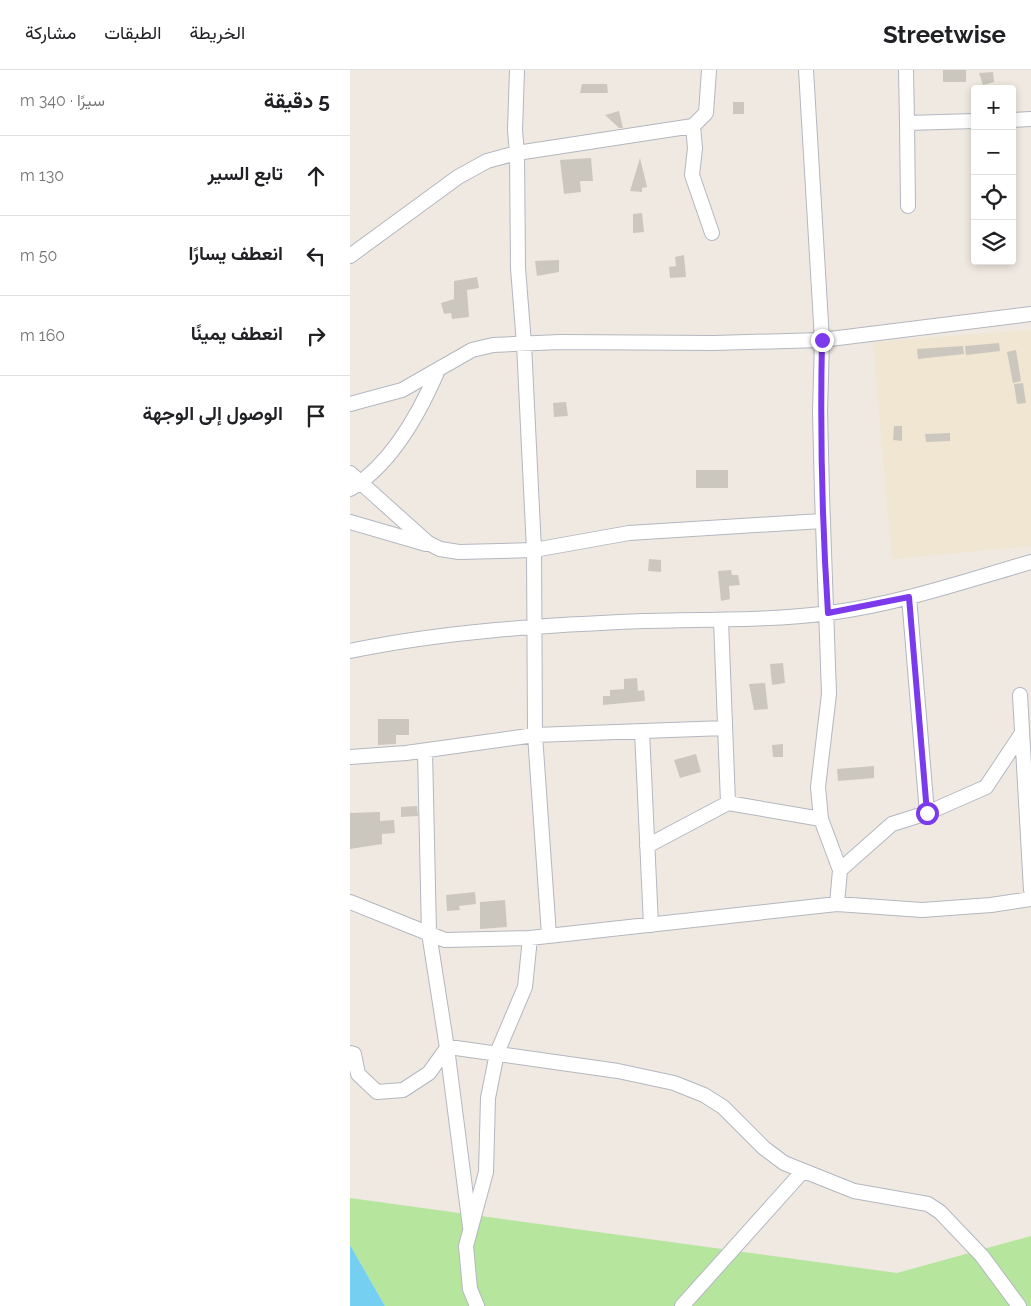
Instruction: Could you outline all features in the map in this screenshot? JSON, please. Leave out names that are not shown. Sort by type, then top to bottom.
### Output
[{"type":"street","points":[[516,70],[515,130],[518,268],[524,344],[534,550],[535,735],[549,935]]},
{"type":"street","points":[[350,256],[458,176],[488,161],[517,153],[693,126],[706,113],[709,70]]},
{"type":"street","points":[[806,70],[822,340],[820,411],[822,521],[828,613],[829,694],[818,787],[821,819],[840,870],[836,904]]},
{"type":"street","points":[[906,70],[908,206]]},
{"type":"street","points":[[1016,120],[1031,119]]},
{"type":"street","points":[[907,124],[971,121]]},
{"type":"street","points":[[693,126],[695,148],[692,175],[712,234]]},
{"type":"street","points":[[350,404],[402,390],[472,350],[493,345],[822,340],[1031,314]]},
{"type":"street","points":[[355,486],[400,440],[425,400],[438,370]]},
{"type":"street","points":[[350,473],[355,486],[433,546]]},
{"type":"street","points":[[350,522],[459,552],[534,550],[629,533],[822,521]]},
{"type":"street","points":[[350,652],[402,640],[534,626],[721,620],[828,613],[909,597],[1031,562]]},
{"type":"street","points":[[909,597],[927,813]]},
{"type":"street","points":[[721,620],[728,803]]},
{"type":"street","points":[[1020,695],[1031,890]]},
{"type":"street","points":[[350,757],[425,750],[535,735],[725,728]]},
{"type":"street","points":[[642,731],[651,925]]},
{"type":"street","points":[[840,870],[892,824],[927,813],[986,787],[1022,733]]},
{"type":"street","points":[[425,750],[429,933],[447,1048],[470,1227]]},
{"type":"street","points":[[647,846],[728,803],[821,819]]},
{"type":"street","points":[[350,902],[445,940],[530,938],[836,904],[922,910],[991,905],[1031,899]]},
{"type":"street","points":[[477,1306],[470,1289],[466,1246],[486,1172],[488,1098],[497,1053],[525,987],[530,938]]},
{"type":"street","points":[[447,1048],[497,1053],[618,1071],[674,1083],[704,1095],[723,1108],[764,1148],[784,1163],[854,1191],[928,1204],[940,1212],[982,1256],[1019,1306]]},
{"type":"street","points":[[350,1053],[354,1054],[358,1074],[377,1092],[403,1090],[429,1073],[447,1048]]},
{"type":"street","points":[[682,1306],[803,1171]]},
{"type":"shaded area","points":[[1031,330],[1031,546],[892,559],[873,342]]},
{"type":"green space","points":[[350,1198],[897,1273],[1031,1236],[1031,1306],[385,1306],[350,1245]]},
{"type":"water","points":[[350,1245],[385,1306],[350,1306]]},
{"type":"building","points":[[943,70],[966,70],[966,82],[943,82]]},
{"type":"building","points":[[993,72],[994,82],[983,85],[979,73]]},
{"type":"building","points":[[582,84],[607,84],[608,93],[580,93]]},
{"type":"building","points":[[733,102],[744,102],[744,114],[733,114]]},
{"type":"building","points":[[619,111],[623,128],[619,128],[605,115]]},
{"type":"building","points":[[591,158],[593,181],[580,181],[581,192],[564,194],[560,160]]},
{"type":"building","points":[[640,158],[647,187],[642,188],[642,192],[630,191]]},
{"type":"building","points":[[642,213],[644,232],[633,233],[633,214]]},
{"type":"building","points":[[684,255],[686,277],[670,278],[669,267],[676,266],[675,257]]},
{"type":"building","points":[[559,260],[559,272],[537,276],[535,261]]},
{"type":"building","points":[[477,277],[479,288],[467,290],[469,317],[452,319],[451,313],[444,314],[441,303],[454,299],[454,281]]},
{"type":"building","points":[[999,343],[1000,351],[966,355],[965,346]]},
{"type":"building","points":[[963,346],[964,354],[918,359],[917,349]]},
{"type":"building","points":[[1016,350],[1021,381],[1013,383],[1007,352]]},
{"type":"building","points":[[1023,383],[1026,403],[1017,404],[1014,384]]},
{"type":"building","points":[[566,402],[568,416],[554,417],[553,403]]},
{"type":"building","points":[[894,426],[902,426],[902,441],[893,440]]},
{"type":"building","points":[[950,433],[950,441],[926,442],[925,434]]},
{"type":"building","points":[[696,470],[728,470],[728,488],[696,488]]},
{"type":"building","points":[[649,559],[661,560],[661,572],[648,571]]},
{"type":"building","points":[[731,570],[732,575],[738,575],[740,585],[729,586],[730,599],[721,601],[718,571]]},
{"type":"building","points":[[783,663],[785,683],[772,685],[770,664]]},
{"type":"building","points":[[637,678],[638,691],[644,690],[645,701],[603,705],[603,696],[610,696],[610,690],[624,689],[624,679]]},
{"type":"building","points":[[765,683],[768,709],[754,710],[749,684]]},
{"type":"building","points":[[378,719],[409,719],[409,735],[396,735],[396,744],[378,745]]},
{"type":"building","points":[[783,744],[783,757],[773,757],[772,745]]},
{"type":"building","points":[[696,754],[701,772],[680,778],[674,760]]},
{"type":"building","points":[[874,766],[874,778],[838,781],[837,769]]},
{"type":"building","points":[[417,806],[418,816],[401,817],[401,807]]},
{"type":"building","points":[[380,812],[380,821],[394,820],[395,833],[382,834],[382,844],[350,849],[350,813]]},
{"type":"building","points":[[475,892],[476,904],[459,906],[460,910],[447,911],[446,895]]},
{"type":"building","points":[[505,900],[507,927],[480,929],[480,902]]},
{"type":"route","points":[[822,340],[820,411],[822,521],[828,613],[867,607],[909,597],[927,813]]}]
